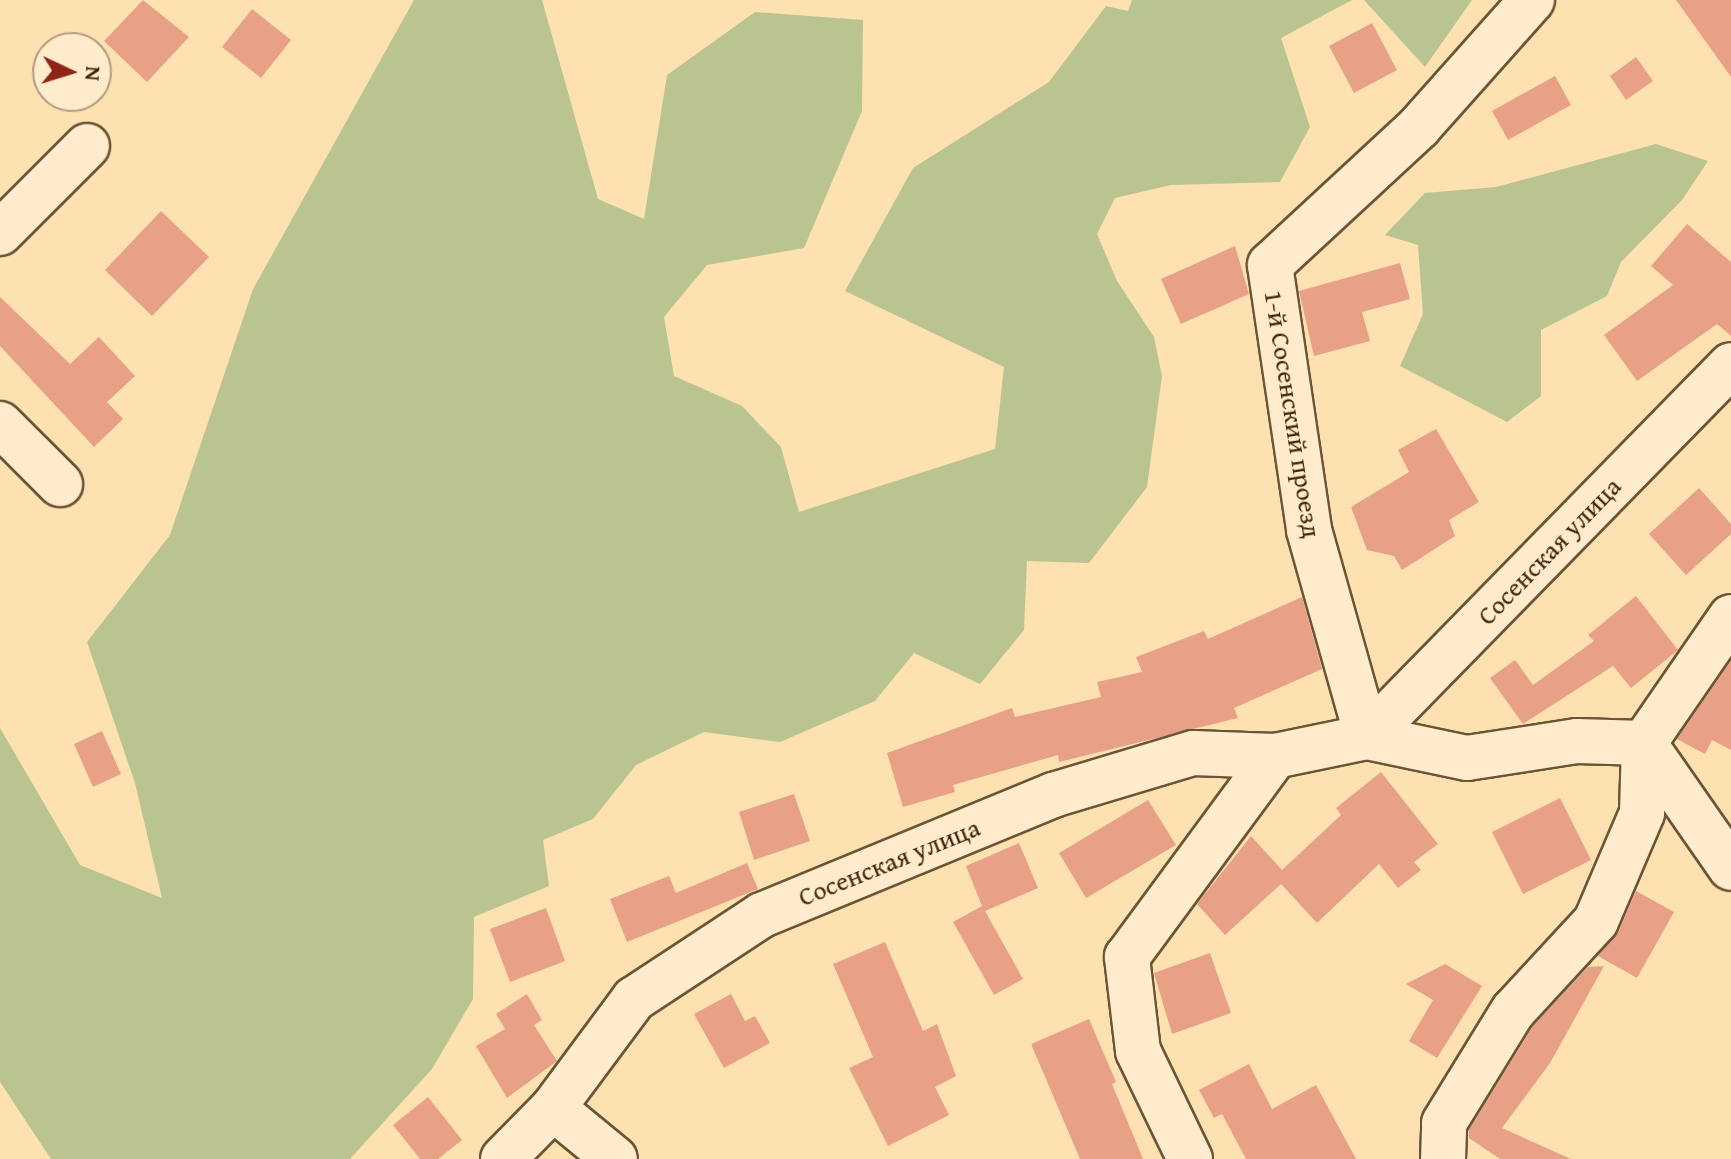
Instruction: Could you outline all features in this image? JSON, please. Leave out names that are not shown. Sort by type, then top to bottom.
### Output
[{"type":"street","name":"1-й Сосенский проезд","points":[[1367,737],[1309,530],[1270,265],[1419,127],[1532,0]]},
{"type":"street","points":[[0,233],[87,146]]},
{"type":"street","name":"Сосенская улица","points":[[1367,737],[1731,365]]},
{"type":"street","points":[[0,424],[60,484]]},
{"type":"street","points":[[1443,1159],[1444,1123],[1513,1011],[1596,921],[1642,813],[1644,743],[1731,617]]},
{"type":"street","name":"Сосенская улица","points":[[503,1159],[553,1108],[634,999],[762,915],[1067,791],[1193,753],[1275,756],[1367,737],[1467,758],[1577,741],[1644,743]]},
{"type":"street","points":[[1644,743],[1731,868]]},
{"type":"street","points":[[1190,1159],[1138,1051],[1127,957],[1275,756]]},
{"type":"street","points":[[553,1108],[615,1159]]},
{"type":"green space","points":[[414,0],[542,0],[598,199],[644,219],[667,75],[755,12],[863,20],[862,111],[804,248],[707,265],[664,317],[674,376],[742,406],[781,447],[799,512],[995,449],[1004,367],[845,291],[913,168],[1049,82],[1106,6],[1128,11],[1132,0],[1352,0],[1281,38],[1310,127],[1280,182],[1171,185],[1115,198],[1097,234],[1117,281],[1154,337],[1162,376],[1147,487],[1089,563],[1027,561],[1024,630],[980,684],[914,653],[875,701],[780,742],[704,732],[636,765],[593,819],[543,840],[549,886],[474,917],[473,999],[432,1069],[350,1159],[51,1159],[0,1082],[0,728],[80,865],[162,898],[135,783],[87,642],[170,535],[253,289]]},
{"type":"green space","points":[[1364,0],[1472,0],[1425,67]]},
{"type":"green space","points":[[1656,144],[1708,161],[1682,200],[1621,262],[1607,296],[1541,330],[1541,396],[1507,422],[1400,366],[1423,314],[1418,245],[1385,235],[1425,193],[1496,187]]},
{"type":"building","points":[[143,0],[189,37],[147,82],[112,49],[112,33]]},
{"type":"building","points":[[1676,0],[1731,0],[1731,77]]},
{"type":"building","points":[[252,9],[291,40],[261,78],[222,47]]},
{"type":"building","points":[[1372,23],[1397,70],[1354,93],[1329,46]]},
{"type":"building","points":[[1636,57],[1653,81],[1626,100],[1610,76]]},
{"type":"building","points":[[1555,76],[1571,105],[1508,140],[1492,111]]},
{"type":"building","points":[[161,211],[209,257],[152,316],[105,270]]},
{"type":"building","points":[[1687,224],[1731,262],[1731,336],[1717,324],[1637,381],[1604,335],[1673,285],[1651,266]]},
{"type":"building","points":[[1235,246],[1249,294],[1181,324],[1161,279]]},
{"type":"building","points":[[1400,263],[1410,299],[1362,312],[1370,341],[1314,356],[1299,291]]},
{"type":"building","points":[[0,297],[70,364],[99,337],[135,376],[107,402],[123,419],[94,447],[0,346]]},
{"type":"building","points":[[1436,429],[1479,502],[1449,520],[1455,536],[1402,570],[1394,556],[1367,550],[1351,507],[1409,472],[1398,450]]},
{"type":"building","points":[[1699,488],[1731,524],[1731,534],[1686,575],[1649,534]]},
{"type":"building","points":[[1636,596],[1678,650],[1631,688],[1613,666],[1523,724],[1490,678],[1515,660],[1533,685],[1594,641],[1588,635]]},
{"type":"building","points":[[1302,597],[1322,669],[1234,708],[1238,718],[1059,762],[1058,755],[953,785],[955,792],[903,807],[887,753],[1012,708],[1015,717],[1101,697],[1097,682],[1142,672],[1136,657],[1204,631],[1208,639]]},
{"type":"building","points":[[1731,661],[1731,750],[1712,740],[1705,754],[1677,739]]},
{"type":"building","points":[[102,731],[121,774],[93,787],[74,744]]},
{"type":"building","points":[[1381,772],[1438,844],[1414,862],[1421,870],[1398,888],[1379,864],[1317,923],[1281,884],[1225,935],[1197,904],[1251,836],[1282,870],[1341,815],[1336,808]]},
{"type":"building","points":[[794,794],[810,841],[754,860],[739,812]]},
{"type":"building","points":[[1560,798],[1591,860],[1523,894],[1492,832]]},
{"type":"building","points":[[1148,800],[1176,845],[1086,898],[1059,853]]},
{"type":"building","points":[[1019,843],[1038,888],[985,911],[1023,979],[994,995],[953,922],[982,906],[966,866]]},
{"type":"building","points":[[747,863],[758,889],[627,942],[610,899],[669,876],[676,893]]},
{"type":"building","points":[[1636,891],[1674,912],[1637,978],[1598,956],[1619,931]]},
{"type":"building","points":[[546,908],[565,961],[510,982],[490,929]]},
{"type":"building","points":[[885,942],[923,1031],[937,1024],[956,1076],[935,1087],[949,1115],[888,1146],[849,1068],[873,1057],[833,964]]},
{"type":"building","points":[[1210,953],[1231,1013],[1172,1034],[1154,973]]},
{"type":"building","points":[[1445,964],[1482,986],[1437,1058],[1409,1041],[1433,1000],[1406,984]]},
{"type":"building","points":[[1604,966],[1550,1063],[1502,1128],[1571,1159],[1500,1159],[1469,1138],[1469,1130],[1533,1026],[1588,967]]},
{"type":"building","points":[[527,994],[542,1020],[534,1025],[557,1061],[507,1098],[476,1046],[505,1029],[496,1014]]},
{"type":"building","points":[[731,994],[745,1021],[755,1016],[770,1043],[724,1068],[694,1014]]},
{"type":"building","points":[[1089,1019],[1116,1082],[1112,1084],[1143,1159],[1080,1159],[1031,1044]]},
{"type":"building","points":[[1249,1064],[1272,1109],[1316,1085],[1356,1159],[1246,1159],[1222,1114],[1214,1118],[1199,1090]]},
{"type":"building","points":[[428,1097],[462,1140],[438,1159],[420,1159],[393,1125]]}]
